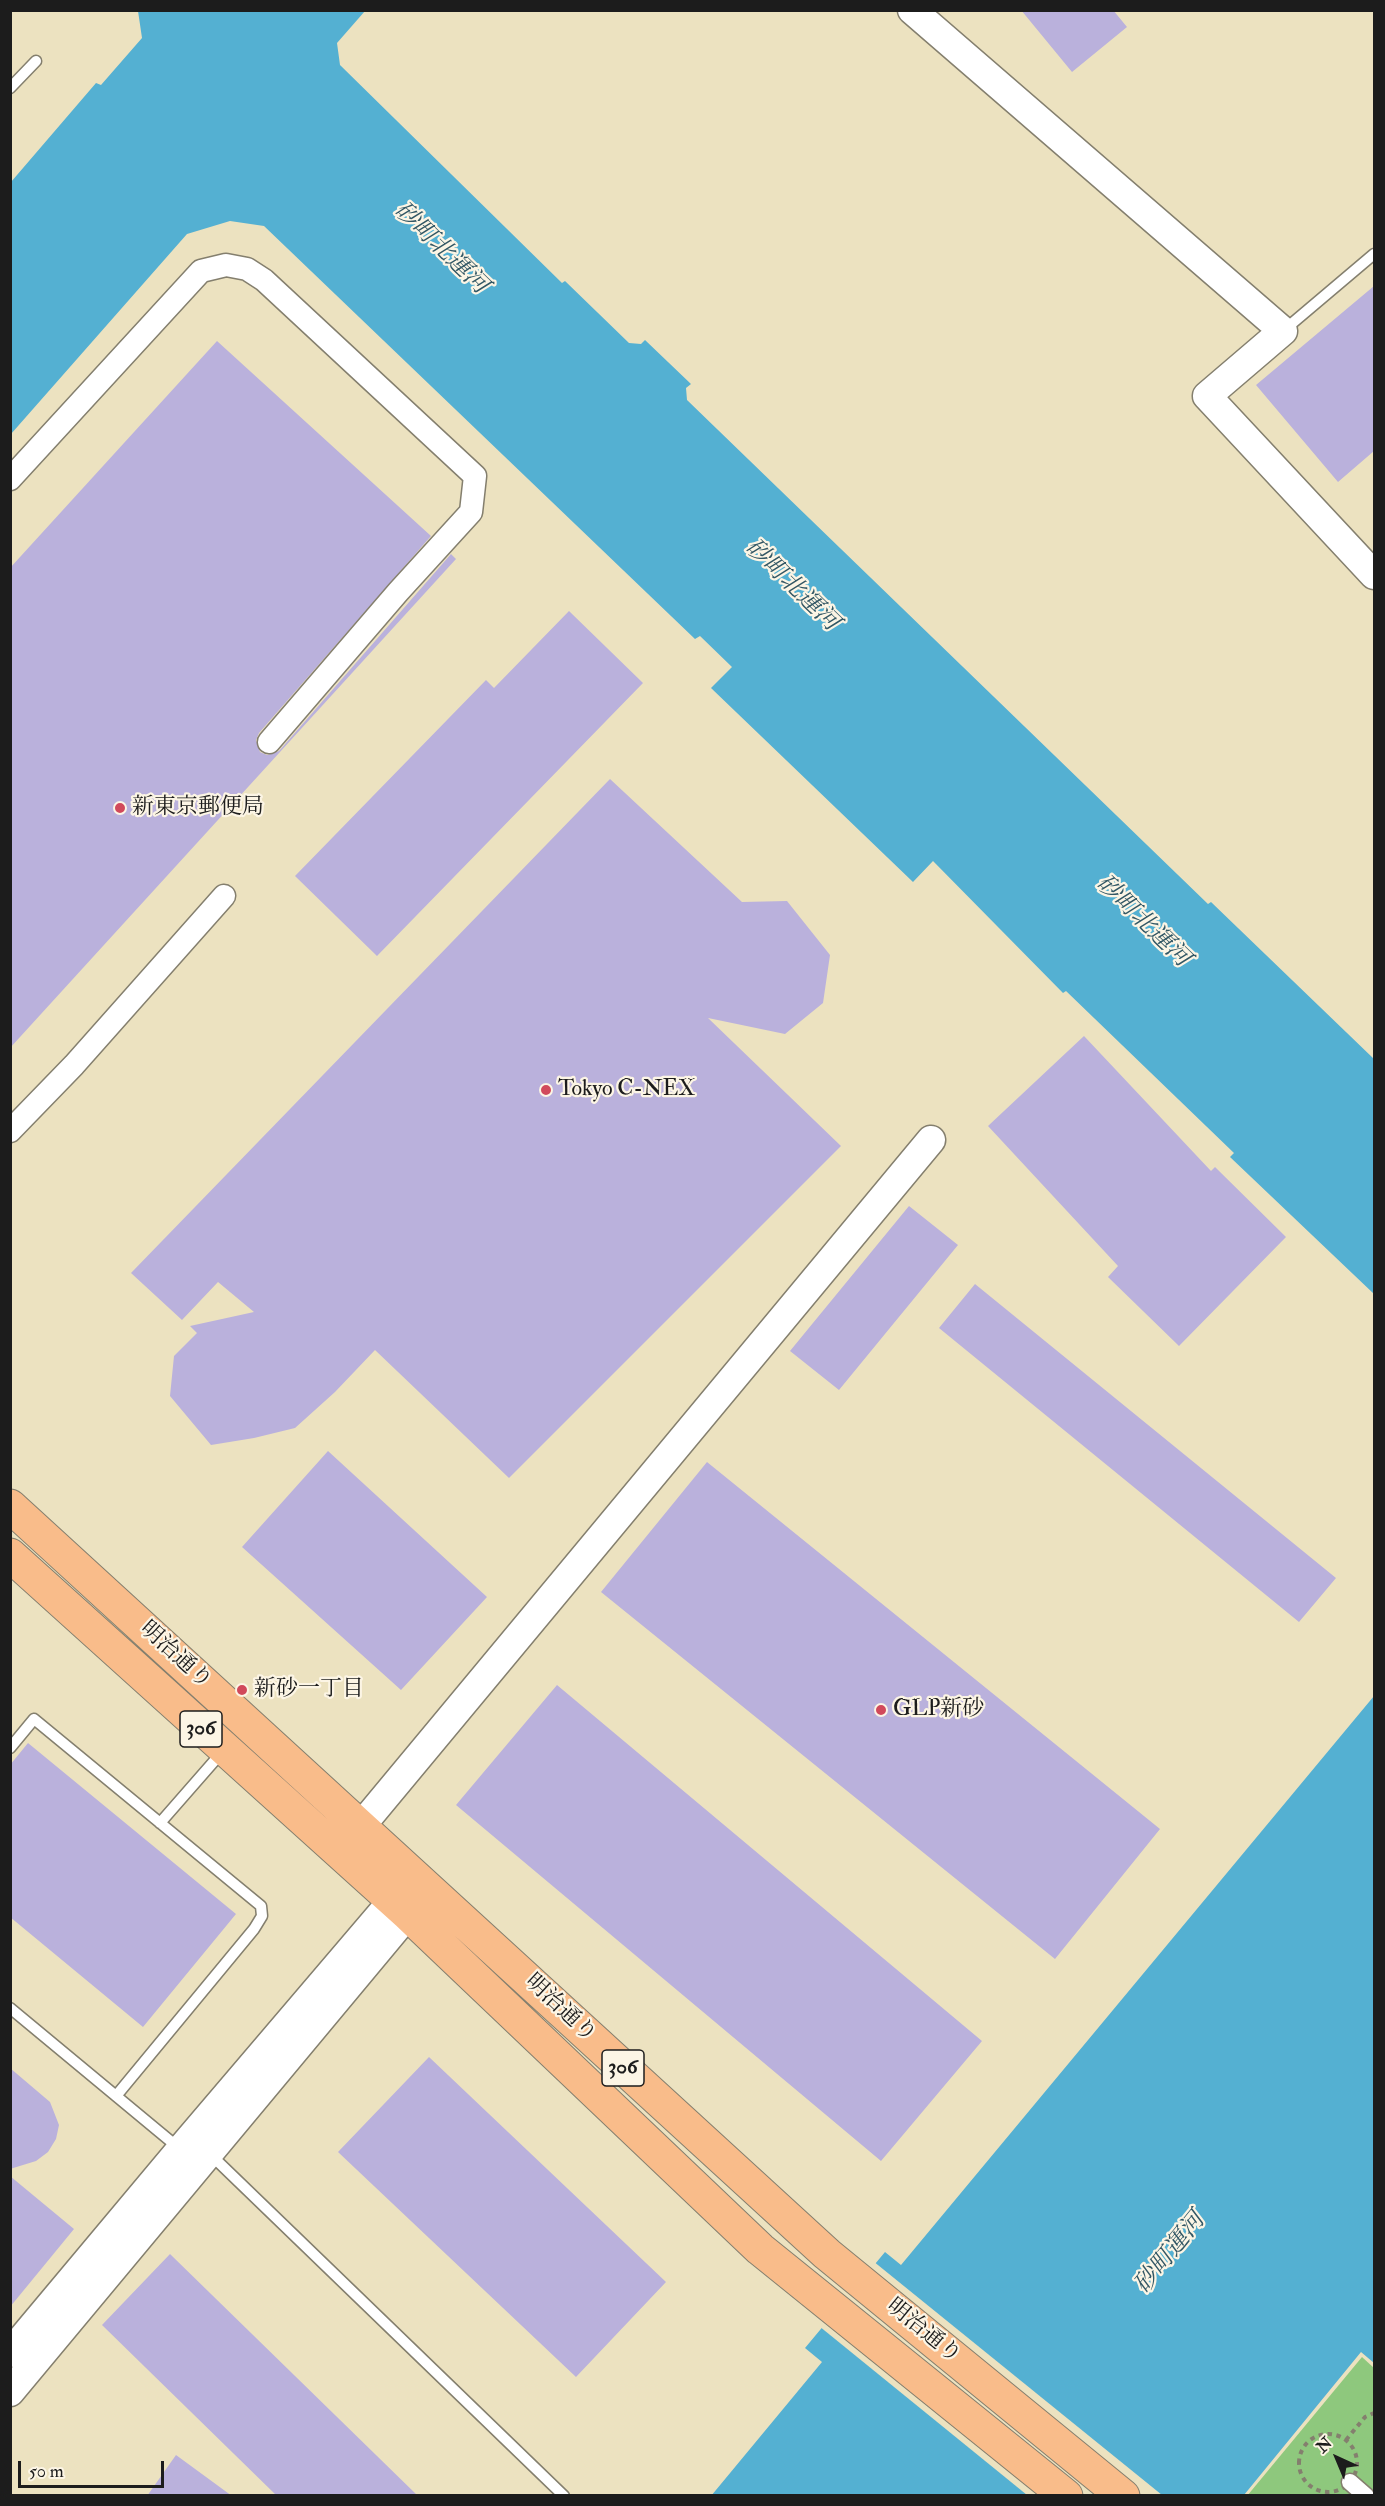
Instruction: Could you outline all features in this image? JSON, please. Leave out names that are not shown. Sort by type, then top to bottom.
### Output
[{"type":"main road","name":"明治通り","points":[[10,1506],[421,1880],[715,2154],[827,2254],[1123,2496]]},
{"type":"main road","name":"明治通り","points":[[10,1555],[400,1907],[760,2248],[1066,2496]]},
{"type":"street","points":[[912,10],[1283,331],[1207,396],[1374,575]]},
{"type":"street","points":[[10,479],[201,271],[226,265],[247,269],[264,280],[475,476],[471,512],[398,592],[269,742]]},
{"type":"street","points":[[10,1131],[74,1065],[224,896]]},
{"type":"street","points":[[339,1853],[931,1140]]},
{"type":"street","points":[[10,2353],[194,2151],[421,1880]]},
{"type":"street","points":[[10,2392],[194,2151]]},
{"type":"street","points":[[1350,2482],[1366,2496]]},
{"type":"lane","points":[[10,88],[36,61]]},
{"type":"lane","points":[[1283,331],[1374,255]]},
{"type":"lane","points":[[10,1748],[34,1719],[261,1906],[262,1916],[254,1929],[116,2096]]},
{"type":"lane","points":[[160,1823],[224,1750]]},
{"type":"lane","points":[[10,2008],[116,2096],[194,2151],[564,2496]]},
{"type":"path","points":[[1346,2440],[1365,2417],[1374,2413]]},
{"type":"path","points":[[1327,2434],[1346,2440],[1356,2456],[1355,2474],[1350,2482],[1334,2492],[1316,2490],[1302,2477],[1299,2458],[1302,2449],[1318,2436],[1327,2434]]},
{"type":"green space","points":[[1362,2357],[1374,2368],[1374,2495],[1247,2496]]},
{"type":"water","name":"砂町北運河","points":[[138,11],[365,11],[337,43],[340,65],[562,283],[565,281],[629,343],[641,344],[645,340],[691,384],[686,388],[687,400],[1208,904],[1211,902],[1374,1059],[1374,1294],[1230,1157],[1234,1153],[1066,991],[1063,993],[933,861],[913,882],[711,688],[732,667],[700,636],[695,639],[264,226],[230,221],[187,234],[11,434],[11,182],[96,83],[101,85],[142,38]]},
{"type":"water","name":"砂町運河","points":[[1374,1696],[1374,2363],[1361,2352],[1244,2495],[711,2496],[822,2362],[805,2348],[885,2252],[901,2265]]},
{"type":"pier","points":[[873,2261],[1162,2495],[1027,2495],[819,2326]]},
{"type":"building","points":[[1021,10],[1113,10],[1127,27],[1072,72]]},
{"type":"building","points":[[1374,286],[1374,451],[1338,482],[1256,385]]},
{"type":"building","name":"新東京郵便局","points":[[217,341],[431,536],[259,733],[256,740],[260,752],[267,755],[279,751],[451,554],[456,559],[10,1048],[10,568]]},
{"type":"building","points":[[569,611],[643,683],[377,956],[295,876],[486,680],[494,688]]},
{"type":"building","name":"Tokyo C-NEX","points":[[610,779],[742,902],[787,901],[830,955],[823,1003],[785,1034],[708,1018],[841,1146],[509,1478],[375,1350],[335,1392],[295,1428],[211,1445],[170,1396],[174,1356],[197,1333],[190,1326],[254,1312],[218,1282],[182,1320],[131,1273]]},
{"type":"building","points":[[1084,1036],[1211,1171],[1215,1167],[1286,1237],[1179,1346],[1108,1277],[1118,1266],[988,1126]]},
{"type":"building","points":[[909,1206],[958,1245],[839,1390],[790,1351]]},
{"type":"building","points":[[975,1284],[1336,1578],[1299,1622],[939,1328]]},
{"type":"building","points":[[328,1451],[487,1597],[401,1690],[242,1547]]},
{"type":"building","name":"GLP新砂","points":[[707,1462],[1160,1829],[1055,1959],[601,1592]]},
{"type":"building","points":[[557,1685],[982,2041],[881,2161],[456,1805]]},
{"type":"building","points":[[28,1743],[236,1914],[143,2027],[10,1917],[10,1765]]},
{"type":"building","points":[[429,2057],[666,2282],[576,2377],[338,2152]]},
{"type":"building","points":[[10,2068],[50,2102],[59,2125],[56,2139],[48,2152],[36,2161],[10,2169]]},
{"type":"building","points":[[10,2176],[74,2229],[10,2307]]},
{"type":"building","points":[[170,2254],[418,2496],[277,2496],[102,2325]]},
{"type":"building","points":[[176,2455],[232,2496],[147,2496]]},
{"type":"place","name":"新東京郵便局","points":[[120,808]]},
{"type":"place","name":"Tokyo C-NEX","points":[[546,1090]]},
{"type":"place","name":"新砂一丁目","points":[[242,1690]]},
{"type":"place","name":"GLP新砂","points":[[881,1710]]}]
